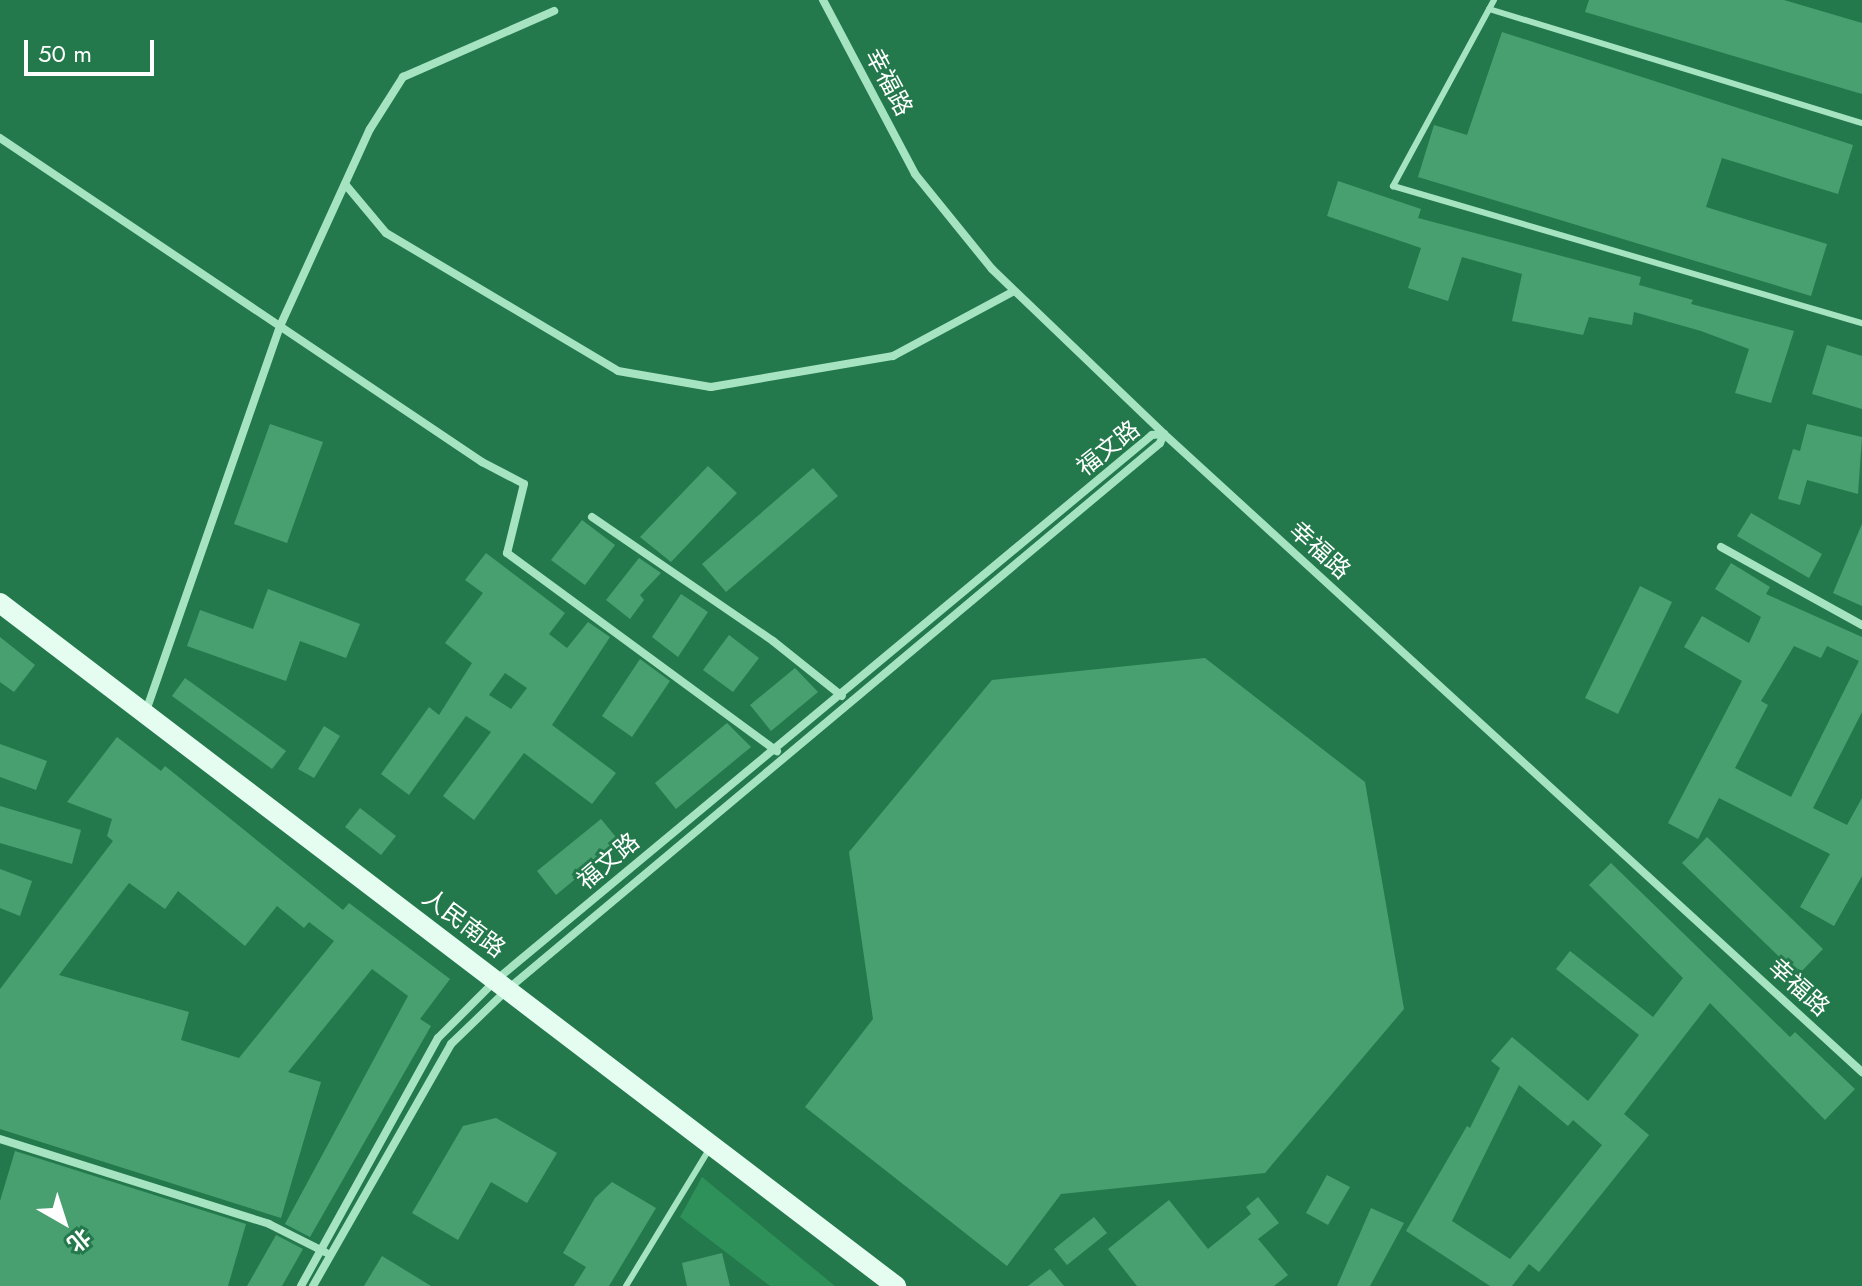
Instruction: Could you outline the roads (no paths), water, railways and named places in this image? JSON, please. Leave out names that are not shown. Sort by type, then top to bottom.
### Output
[{"type":"main road","name":"人民南路","points":[[0,603],[896,1286]]},
{"type":"street","name":"幸福路","points":[[823,0],[915,174],[1014,291],[1164,434],[1862,1072]]},
{"type":"street","points":[[145,712],[281,324],[370,129],[403,77],[554,11]]},
{"type":"street","points":[[0,138],[482,462],[524,484],[507,553],[784,756]]},
{"type":"street","points":[[345,184],[386,233],[618,371],[711,387],[893,356],[1014,291]]},
{"type":"street","name":"福文路","points":[[301,1286],[438,1038],[502,985],[784,756],[1160,443],[1164,434],[1152,435],[839,693],[502,985],[451,1044],[313,1286]]},
{"type":"street","points":[[592,517],[849,701]]},
{"type":"street","points":[[1721,547],[1862,625]]},
{"type":"street","points":[[0,1139],[269,1224],[332,1256]]},
{"type":"lane","points":[[1494,0],[1393,186],[1862,323]]},
{"type":"lane","points":[[1489,9],[1862,123]]},
{"type":"lane","points":[[626,1286],[712,1145]]}]
